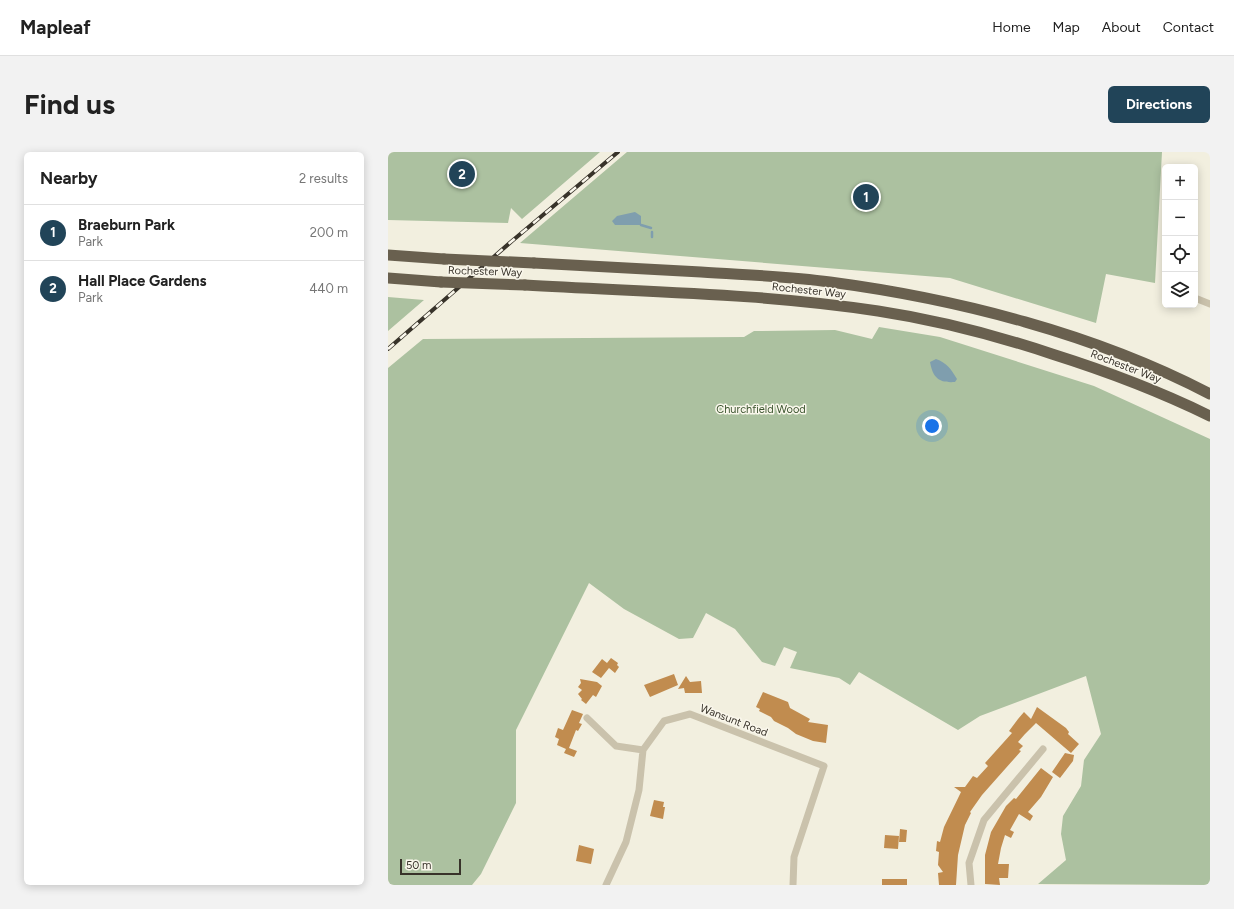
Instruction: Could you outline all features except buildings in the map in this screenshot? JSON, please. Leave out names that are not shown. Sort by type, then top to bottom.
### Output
[{"type":"highway","name":"Rochester Way","points":[[388,256],[774,276],[828,282],[937,300],[1051,330],[1151,367],[1210,394]]},
{"type":"highway","name":"Rochester Way","points":[[388,278],[786,300],[879,311],[928,320],[997,336],[1098,369],[1152,390],[1210,416]]},
{"type":"street","points":[[1198,299],[1210,304]]},
{"type":"street","name":"Wansunt Road","points":[[643,750],[664,721],[690,714],[824,766],[794,857],[793,885]]},
{"type":"street","points":[[588,718],[616,746],[643,750],[639,790],[626,842],[606,885]]},
{"type":"street","points":[[971,885],[969,863],[984,820],[1043,749]]},
{"type":"green space","points":[[388,152],[600,152],[522,219],[511,208],[508,223],[388,220]]},
{"type":"green space","points":[[627,152],[1162,152],[1155,283],[1106,274],[1096,323],[950,278],[520,243]]},
{"type":"green space","points":[[388,297],[424,300],[388,331]]},
{"type":"green space","name":"Churchfield Wood","points":[[879,327],[940,337],[1094,386],[1210,439],[1210,885],[1038,884],[1066,860],[1061,834],[1063,816],[1081,786],[1084,760],[1101,734],[1086,676],[980,716],[958,730],[859,672],[850,685],[839,678],[790,668],[797,652],[784,647],[775,666],[762,662],[735,629],[706,613],[693,638],[679,639],[624,609],[589,583],[516,730],[516,803],[481,874],[472,885],[388,885],[388,368],[423,339],[744,337],[754,331],[835,330],[872,339]]},
{"type":"water","points":[[635,212],[641,216],[641,225],[615,225],[612,221],[617,216]]},
{"type":"water","points":[[936,359],[946,364],[951,369],[957,379],[955,382],[941,381],[935,376],[930,362]]},
{"type":"waterway","points":[[641,225],[651,228]]},
{"type":"waterway","points":[[652,232],[652,237]]},
{"type":"railway","points":[[388,349],[512,241],[618,152]]},
{"type":"place","name":"Hall Place Gardens","points":[[462,174]]},
{"type":"place","name":"Braeburn Park","points":[[866,197]]}]
